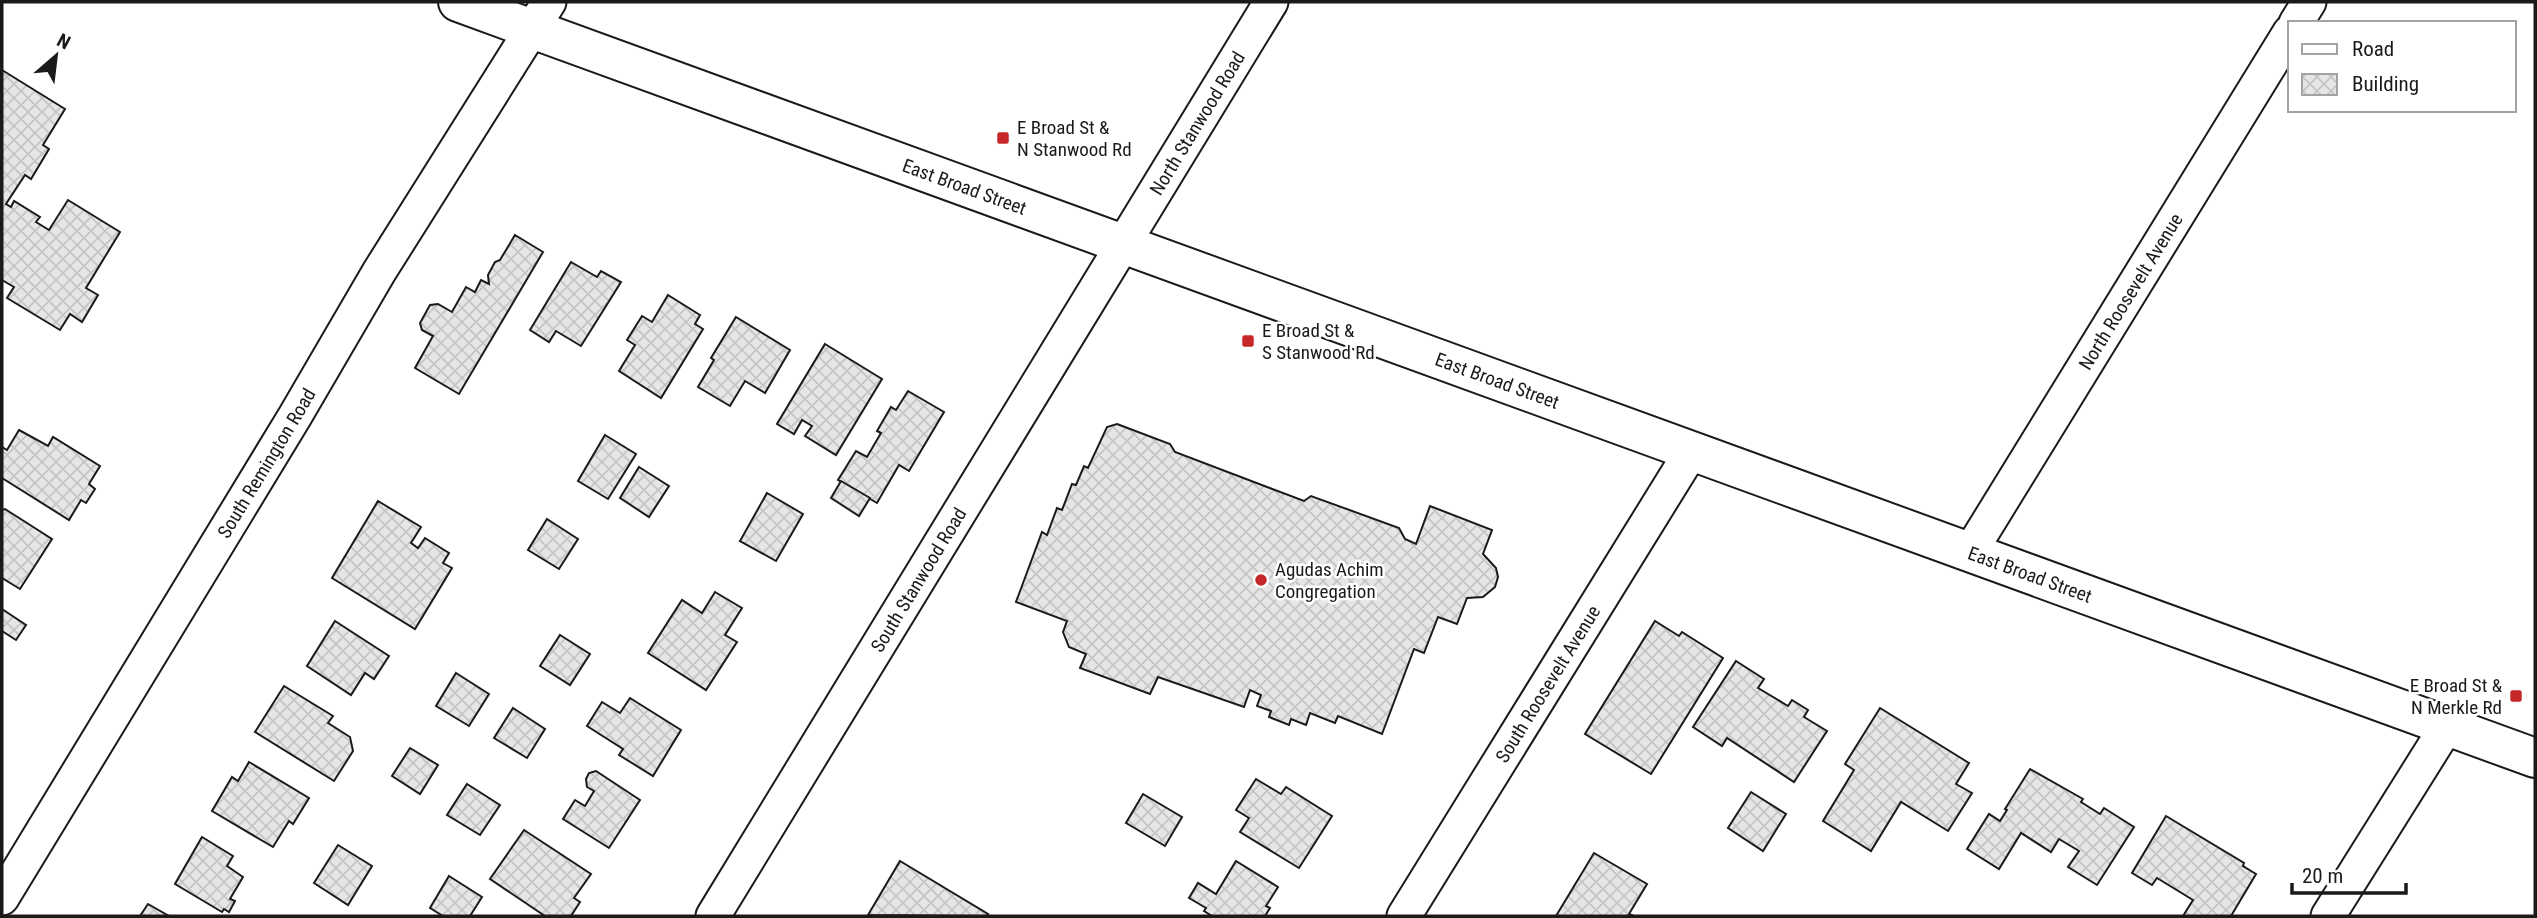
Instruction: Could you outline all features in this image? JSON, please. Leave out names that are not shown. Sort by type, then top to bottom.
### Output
[{"type":"main road","name":"East Broad Street","points":[[458,2],[540,15],[1122,244],[2535,758]]},
{"type":"street","name":"North Stanwood Road","points":[[1122,244],[1271,2]]},
{"type":"street","points":[[2297,21],[2309,2]]},
{"type":"street","name":"South Remington Road","points":[[2,898],[289,427],[379,272],[540,15]]},
{"type":"street","name":"North Roosevelt Avenue","points":[[1969,552],[2288,35]]},
{"type":"street","name":"South Stanwood Road","points":[[713,916],[1122,244]]},
{"type":"street","name":"South Roosevelt Avenue","points":[[1404,916],[1691,452]]},
{"type":"street","points":[[2328,916],[2447,726]]},
{"type":"building","points":[[2,70],[65,109],[43,145],[49,149],[31,179],[25,175],[6,204],[11,207],[14,201],[40,217],[36,222],[49,230],[68,200],[120,232],[86,288],[98,295],[82,322],[70,314],[60,330],[7,298],[14,287],[2,280]]},
{"type":"building","points":[[515,235],[543,252],[459,394],[415,368],[433,336],[422,330],[420,323],[430,305],[438,304],[452,312],[466,287],[475,292],[481,280],[489,284],[488,275]]},
{"type":"building","points":[[571,262],[597,277],[601,271],[621,282],[581,346],[556,331],[549,342],[530,330]]},
{"type":"building","points":[[668,295],[700,315],[695,324],[703,329],[661,398],[619,371],[635,345],[627,340],[642,316],[652,322]]},
{"type":"building","points":[[736,317],[790,350],[765,393],[745,381],[730,406],[698,387],[714,360],[711,358]]},
{"type":"building","points":[[825,344],[882,379],[836,455],[805,436],[812,426],[802,420],[794,434],[777,424]]},
{"type":"building","points":[[908,391],[944,412],[909,471],[899,465],[877,503],[838,480],[856,451],[867,457],[881,433],[877,431],[891,407],[896,410]]},
{"type":"building","name":"Agudas Achim Congregation","points":[[1117,424],[1170,444],[1175,452],[1304,501],[1311,496],[1399,528],[1405,539],[1416,544],[1430,506],[1492,530],[1483,554],[1496,568],[1498,577],[1495,587],[1483,597],[1467,598],[1457,624],[1438,617],[1424,653],[1414,649],[1382,734],[1338,716],[1335,723],[1310,713],[1306,725],[1291,719],[1289,725],[1269,717],[1271,711],[1257,706],[1261,695],[1250,690],[1244,707],[1158,677],[1150,694],[1080,668],[1086,654],[1069,647],[1063,632],[1067,621],[1016,602],[1042,532],[1047,535],[1057,508],[1062,510],[1072,484],[1076,485],[1084,466],[1088,468],[1107,427]]},
{"type":"building","points":[[19,430],[48,446],[53,437],[100,466],[89,484],[95,489],[86,503],[81,500],[69,520],[2,478],[2,447],[7,450]]},
{"type":"building","points":[[605,435],[636,454],[608,499],[578,481]]},
{"type":"building","points":[[639,467],[669,486],[649,517],[620,498]]},
{"type":"building","points":[[841,481],[870,498],[859,516],[831,498]]},
{"type":"building","points":[[767,493],[803,514],[776,561],[740,541]]},
{"type":"building","points":[[378,501],[421,527],[411,543],[418,548],[425,538],[449,553],[443,563],[452,568],[415,629],[332,578]]},
{"type":"building","points":[[5,509],[52,539],[20,589],[2,578],[2,510]]},
{"type":"building","points":[[547,519],[578,539],[559,569],[528,550]]},
{"type":"building","points":[[715,592],[742,608],[725,635],[737,642],[706,690],[648,653],[682,600],[702,613]]},
{"type":"building","points":[[2,609],[26,625],[16,640],[2,631]]},
{"type":"building","points":[[335,621],[389,656],[374,679],[365,673],[351,695],[307,666]]},
{"type":"building","points":[[1655,621],[1679,636],[1682,632],[1723,658],[1651,774],[1585,734]]},
{"type":"building","points":[[560,635],[590,654],[570,685],[540,666]]},
{"type":"building","points":[[1736,661],[1764,679],[1758,688],[1788,706],[1792,700],[1808,710],[1804,717],[1827,731],[1794,782],[1727,738],[1722,746],[1693,727]]},
{"type":"building","points":[[456,673],[489,694],[469,726],[436,706]]},
{"type":"building","points":[[284,686],[333,716],[328,723],[350,737],[353,751],[334,781],[255,732]]},
{"type":"building","points":[[630,698],[681,730],[653,776],[619,755],[623,749],[587,726],[602,702],[620,713]]},
{"type":"building","points":[[513,708],[545,729],[527,758],[494,738]]},
{"type":"building","points":[[1880,708],[1969,763],[1956,784],[1972,793],[1948,831],[1901,802],[1871,851],[1823,821],[1854,770],[1845,764]]},
{"type":"building","points":[[410,748],[438,765],[420,794],[392,776]]},
{"type":"building","points":[[249,762],[309,798],[293,824],[289,821],[273,847],[212,811],[232,777],[238,781]]},
{"type":"building","points":[[2030,769],[2083,799],[2081,802],[2100,814],[2104,808],[2134,827],[2097,885],[2068,867],[2079,851],[2059,839],[2051,852],[2021,833],[1999,869],[1967,849],[1989,814],[2000,821]]},
{"type":"building","points":[[596,771],[640,800],[609,848],[563,819],[575,800],[585,806],[594,791],[587,787],[586,779],[589,773]]},
{"type":"building","points":[[1256,779],[1281,794],[1286,787],[1332,816],[1299,868],[1240,832],[1249,818],[1236,810]]},
{"type":"building","points":[[467,784],[500,805],[480,835],[447,815]]},
{"type":"building","points":[[1751,792],[1786,814],[1763,851],[1728,828]]},
{"type":"building","points":[[1143,794],[1182,817],[1165,846],[1126,823]]},
{"type":"building","points":[[2166,816],[2244,863],[2243,866],[2256,874],[2231,916],[2183,916],[2193,900],[2157,878],[2152,885],[2132,873]]},
{"type":"building","points":[[524,830],[591,874],[574,898],[580,902],[571,916],[545,916],[490,879]]},
{"type":"building","points":[[202,837],[233,856],[227,866],[243,877],[230,899],[235,901],[229,912],[224,909],[222,912],[175,884]]},
{"type":"building","points":[[338,845],[372,866],[348,905],[314,883]]},
{"type":"building","points":[[1594,853],[1647,884],[1629,914],[1634,916],[1556,916]]},
{"type":"building","points":[[900,861],[988,914],[868,915]]},
{"type":"building","points":[[1236,861],[1278,887],[1266,906],[1270,908],[1265,916],[1212,916],[1204,911],[1206,908],[1189,898],[1198,883],[1216,894]]},
{"type":"building","points":[[449,876],[482,897],[470,916],[443,916],[430,908]]},
{"type":"building","points":[[148,904],[169,916],[140,916]]},
{"type":"place","name":"E Broad St & N Stanwood Rd","points":[[1003,138]]},
{"type":"place","name":"E Broad St & S Stanwood Rd","points":[[1248,341]]},
{"type":"place","name":"Agudas Achim Congregation","points":[[1261,580]]},
{"type":"place","name":"E Broad St & N Merkle Rd","points":[[2516,696]]}]
